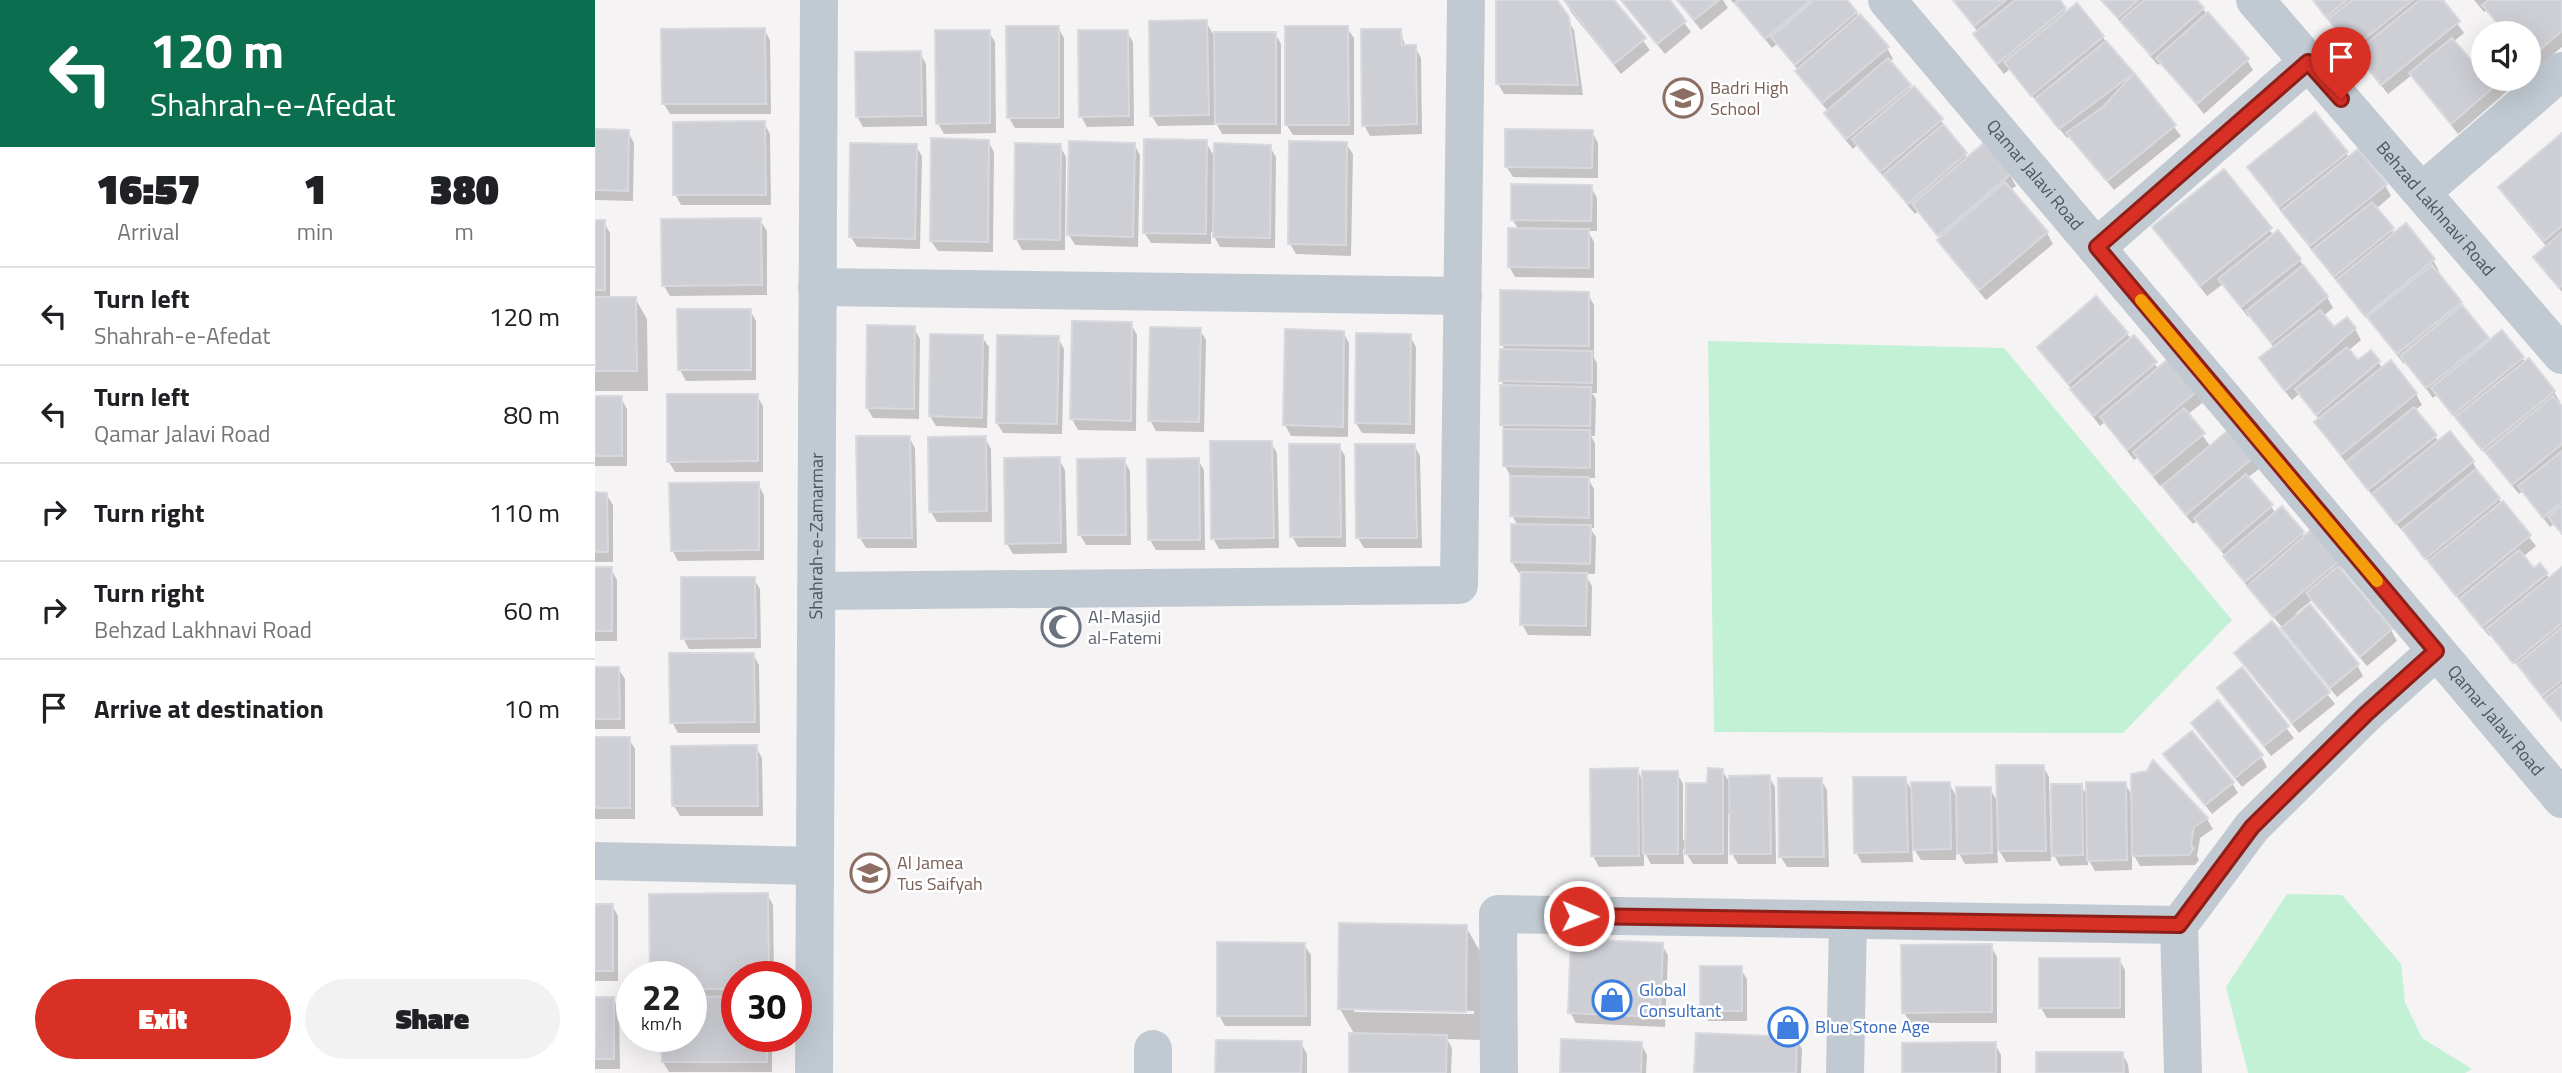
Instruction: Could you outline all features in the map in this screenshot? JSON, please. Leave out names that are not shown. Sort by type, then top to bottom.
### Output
[{"type":"street","name":"Shahrah-e-Zamarmar","points":[[814,1073],[819,0]]},
{"type":"street","points":[[816,592],[1459,585],[1466,0]]},
{"type":"street","name":"Qamar Jalavi Road","points":[[1887,0],[2562,799]]},
{"type":"street","name":"Behzad Lakhnavi Road","points":[[2255,0],[2562,355]]},
{"type":"street","points":[[2097,247],[2308,62]]},
{"type":"street","points":[[2422,192],[2562,71]]},
{"type":"street","points":[[817,287],[1462,296]]},
{"type":"street","points":[[2183,1073],[2179,925],[2252,827],[2367,713],[2436,651]]},
{"type":"street","points":[[595,861],[814,866]]},
{"type":"street","points":[[1499,1073],[1498,914],[2179,925]]},
{"type":"street","points":[[1845,1073],[1848,920]]},
{"type":"green space","points":[[1708,341],[2004,348],[2232,620],[2123,733],[1714,732]]},
{"type":"green space","points":[[2287,894],[2342,895],[2401,964],[2405,1002],[2422,1038],[2472,1069],[2465,1073],[2248,1073],[2226,987]]},
{"type":"building","points":[[1496,0],[1557,0],[1569,17],[1578,85],[1496,84]]},
{"type":"building","points":[[1564,0],[1614,0],[1646,38],[1614,64]]},
{"type":"building","points":[[1621,0],[1670,0],[1686,21],[1657,44]]},
{"type":"building","points":[[1677,0],[1719,0],[1694,20]]},
{"type":"building","points":[[1738,0],[1811,0],[1765,39],[1735,3]]},
{"type":"building","points":[[1814,0],[1847,0],[1857,12],[1795,65],[1771,37]]},
{"type":"building","points":[[1953,0],[2006,0],[1974,26]]},
{"type":"building","points":[[2015,0],[2060,0],[2066,8],[1997,64],[1973,34]]},
{"type":"building","points":[[2101,0],[2138,0],[2118,18]]},
{"type":"building","points":[[2144,0],[2197,0],[2204,8],[2151,55],[2120,21]]},
{"type":"building","points":[[2313,0],[2347,0],[2326,17]]},
{"type":"building","points":[[2352,0],[2413,0],[2352,49],[2328,19]]},
{"type":"building","points":[[2420,0],[2443,0],[2460,21],[2381,85],[2355,53]]},
{"type":"building","points":[[2488,0],[2562,0],[2562,31],[2541,49],[2541,21],[2496,21],[2482,5]]},
{"type":"building","points":[[2077,3],[2104,36],[2031,96],[2004,62]]},
{"type":"building","points":[[2208,12],[2249,59],[2197,104],[2156,58]]},
{"type":"building","points":[[1860,14],[1889,47],[1822,103],[1795,71]]},
{"type":"building","points":[[1207,20],[1209,115],[1150,116],[1149,21]]},
{"type":"building","points":[[1006,26],[1059,26],[1059,118],[1007,118]]},
{"type":"building","points":[[1285,26],[1348,26],[1349,125],[1285,125]]},
{"type":"building","points":[[765,28],[766,104],[662,104],[661,29]]},
{"type":"building","points":[[1361,29],[1401,29],[1402,45],[1416,45],[1417,124],[1362,126]]},
{"type":"building","points":[[935,30],[990,30],[990,123],[936,124]]},
{"type":"building","points":[[1078,30],[1128,30],[1129,116],[1079,117]]},
{"type":"building","points":[[1214,32],[1276,32],[1276,124],[1215,124]]},
{"type":"building","points":[[2452,38],[2471,60],[2471,91],[2489,91],[2451,124],[2409,73]]},
{"type":"building","points":[[2106,41],[2134,73],[2059,129],[2035,99]]},
{"type":"building","points":[[921,51],[922,116],[856,117],[855,52]]},
{"type":"building","points":[[1888,58],[1911,85],[1846,139],[1824,113]]},
{"type":"building","points":[[2134,73],[2176,125],[2107,181],[2066,133],[2103,107]]},
{"type":"building","points":[[1914,86],[1943,119],[1880,172],[1852,139]]},
{"type":"building","points":[[2315,112],[2348,152],[2279,207],[2247,167]]},
{"type":"building","points":[[765,121],[766,195],[673,195],[673,122]]},
{"type":"building","points":[[1943,124],[1967,153],[1908,204],[1883,175]]},
{"type":"building","points":[[595,129],[629,130],[628,191],[595,190]]},
{"type":"building","points":[[1505,129],[1593,130],[1592,168],[1505,167]]},
{"type":"building","points":[[2562,133],[2562,226],[2544,241],[2498,187]]},
{"type":"building","points":[[931,138],[989,140],[988,242],[930,241]]},
{"type":"building","points":[[1144,139],[1207,140],[1206,234],[1143,233]]},
{"type":"building","points":[[1069,141],[1135,143],[1133,237],[1067,235]]},
{"type":"building","points":[[1289,141],[1347,142],[1346,245],[1288,244]]},
{"type":"building","points":[[850,143],[917,144],[915,239],[849,237]]},
{"type":"building","points":[[1015,143],[1061,144],[1060,240],[1014,239]]},
{"type":"building","points":[[1214,143],[1271,145],[1270,238],[1213,237]]},
{"type":"building","points":[[1984,143],[2011,174],[1938,236],[1912,204]]},
{"type":"building","points":[[2358,149],[2387,184],[2310,246],[2281,211]]},
{"type":"building","points":[[2224,169],[2272,228],[2200,286],[2152,227]]},
{"type":"building","points":[[2005,182],[2048,232],[1979,290],[1937,240]]},
{"type":"building","points":[[1511,184],[1592,185],[1591,221],[1511,220]]},
{"type":"building","points":[[2372,202],[2394,228],[2334,277],[2312,250]]},
{"type":"building","points":[[761,218],[762,285],[662,286],[661,219]]},
{"type":"building","points":[[595,220],[605,220],[605,290],[595,290]]},
{"type":"building","points":[[2406,223],[2435,259],[2365,316],[2336,280]]},
{"type":"building","points":[[1508,228],[1589,229],[1589,268],[1508,267]]},
{"type":"building","points":[[2278,230],[2301,259],[2241,307],[2218,279]]},
{"type":"building","points":[[2562,232],[2562,286],[2559,288],[2533,257]]},
{"type":"building","points":[[2303,265],[2328,296],[2271,343],[2246,311]]},
{"type":"building","points":[[2432,265],[2462,302],[2397,354],[2367,317]]},
{"type":"building","points":[[1500,290],[1589,292],[1589,346],[1500,345]]},
{"type":"building","points":[[2096,296],[2128,333],[2068,384],[2037,347]]},
{"type":"building","points":[[595,297],[636,297],[637,371],[595,371]]},
{"type":"building","points":[[2462,305],[2489,338],[2426,388],[2400,356]]},
{"type":"building","points":[[677,309],[751,309],[751,370],[678,370]]},
{"type":"building","points":[[2320,310],[2334,327],[2347,317],[2356,328],[2285,391],[2259,358]]},
{"type":"building","points":[[1072,321],[1132,322],[1131,421],[1070,419]]},
{"type":"building","points":[[867,325],[915,326],[914,409],[866,408]]},
{"type":"building","points":[[1150,327],[1201,328],[1199,422],[1148,421]]},
{"type":"building","points":[[1285,329],[1344,331],[1343,427],[1283,425]]},
{"type":"building","points":[[2502,330],[2524,357],[2453,415],[2431,388]]},
{"type":"building","points":[[1356,333],[1411,334],[1410,424],[1355,423]]},
{"type":"building","points":[[930,334],[983,335],[982,418],[929,416]]},
{"type":"building","points":[[997,335],[1059,336],[1057,424],[996,423]]},
{"type":"building","points":[[2134,335],[2157,362],[2093,416],[2070,389]]},
{"type":"building","points":[[2347,347],[2358,360],[2371,350],[2380,361],[2316,415],[2295,389]]},
{"type":"building","points":[[1500,349],[1592,351],[1592,383],[1499,381]]},
{"type":"building","points":[[2173,355],[2201,388],[2127,450],[2100,417]]},
{"type":"building","points":[[2529,358],[2555,391],[2482,450],[2455,417]]},
{"type":"building","points":[[2391,360],[2417,393],[2341,455],[2314,422]]},
{"type":"building","points":[[1500,385],[1591,387],[1590,426],[1500,425]]},
{"type":"building","points":[[667,394],[758,394],[758,461],[667,462]]},
{"type":"building","points":[[595,396],[622,396],[622,456],[595,456]]},
{"type":"building","points":[[2553,396],[2562,406],[2562,444],[2512,485],[2485,452]]},
{"type":"building","points":[[2414,407],[2437,435],[2368,490],[2346,462]]},
{"type":"building","points":[[2184,408],[2205,433],[2153,476],[2133,452]]},
{"type":"building","points":[[1503,429],[1590,430],[1590,468],[1503,466]]},
{"type":"building","points":[[2230,429],[2254,457],[2186,515],[2162,486]]},
{"type":"building","points":[[2450,431],[2474,461],[2396,524],[2372,494]]},
{"type":"building","points":[[856,436],[910,436],[912,538],[858,538]]},
{"type":"building","points":[[986,436],[987,511],[929,512],[928,437]]},
{"type":"building","points":[[1210,441],[1272,441],[1274,538],[1211,539]]},
{"type":"building","points":[[1289,444],[1340,444],[1341,537],[1290,537]]},
{"type":"building","points":[[1355,444],[1415,444],[1417,538],[1356,538]]},
{"type":"building","points":[[2562,451],[2562,502],[2543,518],[2518,486]]},
{"type":"building","points":[[1060,457],[1061,543],[1005,544],[1004,458]]},
{"type":"building","points":[[1125,458],[1126,535],[1078,535],[1077,459]]},
{"type":"building","points":[[1199,458],[1200,540],[1148,540],[1147,459]]},
{"type":"building","points":[[2476,469],[2500,498],[2425,559],[2402,529]]},
{"type":"building","points":[[2246,474],[2273,505],[2221,550],[2194,518]]},
{"type":"building","points":[[1510,476],[1589,477],[1589,518],[1510,516]]},
{"type":"building","points":[[759,482],[759,550],[671,551],[669,483]]},
{"type":"building","points":[[595,492],[607,493],[608,552],[595,552]]},
{"type":"building","points":[[2503,501],[2531,535],[2456,596],[2428,561]]},
{"type":"building","points":[[2562,505],[2562,534],[2548,517]]},
{"type":"building","points":[[2282,506],[2304,532],[2245,582],[2223,556]]},
{"type":"building","points":[[1511,524],[1591,525],[1590,564],[1511,562]]},
{"type":"building","points":[[2312,529],[2339,561],[2273,617],[2247,586]]},
{"type":"building","points":[[2519,550],[2534,568],[2540,563],[2548,573],[2482,627],[2459,599]]},
{"type":"building","points":[[2338,566],[2392,629],[2360,657],[2306,593]]},
{"type":"building","points":[[595,567],[612,567],[612,631],[595,631]]},
{"type":"building","points":[[2562,567],[2562,623],[2513,663],[2486,629]]},
{"type":"building","points":[[1521,572],[1587,573],[1586,626],[1520,625]]},
{"type":"building","points":[[681,577],[755,577],[756,638],[681,639]]},
{"type":"building","points":[[2310,604],[2359,664],[2330,688],[2281,628]]},
{"type":"building","points":[[2272,621],[2330,692],[2292,723],[2234,653]]},
{"type":"building","points":[[2562,627],[2562,680],[2542,696],[2517,664]]},
{"type":"building","points":[[669,653],[754,653],[755,722],[670,723]]},
{"type":"building","points":[[595,667],[619,667],[620,719],[595,719]]},
{"type":"building","points":[[2242,667],[2289,726],[2264,746],[2217,688]]},
{"type":"building","points":[[2562,685],[2562,721],[2544,699]]},
{"type":"building","points":[[2218,700],[2263,755],[2235,778],[2191,723]]},
{"type":"building","points":[[2192,731],[2234,782],[2205,805],[2163,754]]},
{"type":"building","points":[[595,737],[630,737],[630,808],[595,808]]},
{"type":"building","points":[[757,745],[758,806],[672,806],[671,746]]},
{"type":"building","points":[[2153,760],[2208,818],[2194,827],[2191,845],[2194,848],[2189,855],[2132,856],[2131,774],[2147,771]]},
{"type":"building","points":[[1996,765],[2044,765],[2046,851],[1998,851]]},
{"type":"building","points":[[1638,768],[1639,856],[1591,856],[1590,769]]},
{"type":"building","points":[[1708,768],[1723,769],[1723,854],[1685,854],[1686,783],[1707,783]]},
{"type":"building","points":[[1642,771],[1678,771],[1678,854],[1643,854]]},
{"type":"building","points":[[1770,775],[1771,854],[1730,854],[1729,776]]},
{"type":"building","points":[[1853,777],[1906,777],[1908,852],[1854,853]]},
{"type":"building","points":[[1778,778],[1822,778],[1824,857],[1779,857]]},
{"type":"building","points":[[1911,782],[1950,782],[1951,849],[1913,850]]},
{"type":"building","points":[[2086,782],[2126,782],[2127,860],[2087,861]]},
{"type":"building","points":[[2051,784],[2082,784],[2083,855],[2052,856]]},
{"type":"building","points":[[1956,787],[1991,787],[1992,853],[1957,854]]},
{"type":"building","points":[[768,893],[769,961],[721,961],[721,989],[707,989],[707,961],[650,961],[649,894]]},
{"type":"building","points":[[595,904],[613,904],[613,971],[595,971]]},
{"type":"building","points":[[1339,923],[1467,925],[1466,1012],[1338,1009]]},
{"type":"building","points":[[1571,939],[1663,943],[1660,1017],[1568,1013]]},
{"type":"building","points":[[1217,942],[1305,943],[1306,1016],[1217,1016]]},
{"type":"building","points":[[1992,944],[1992,1012],[1902,1013],[1901,945]]},
{"type":"building","points":[[2039,958],[2120,958],[2120,1008],[2039,1008]]},
{"type":"building","points":[[1700,966],[1742,966],[1742,1011],[1700,1011]]},
{"type":"building","points":[[721,996],[721,1052],[767,1052],[767,1062],[662,1062],[662,1052],[707,1052],[707,997]]},
{"type":"building","points":[[595,997],[614,997],[614,1059],[595,1059]]},
{"type":"building","points":[[1349,1033],[1447,1035],[1446,1073],[1349,1073]]},
{"type":"building","points":[[1696,1033],[1797,1037],[1796,1073],[1694,1073]]},
{"type":"building","points":[[1561,1039],[1642,1042],[1641,1073],[1560,1073]]},
{"type":"building","points":[[1216,1040],[1302,1041],[1301,1073],[1215,1073]]},
{"type":"building","points":[[1996,1042],[1996,1073],[1902,1073],[1902,1043]]},
{"type":"building","points":[[2036,1052],[2123,1052],[2124,1073],[2036,1073]]},
{"type":"slow traffic","points":[[2141,300],[2377,581]]},
{"type":"place","name":"Badri High School","points":[[1683,98]]},
{"type":"place","name":"Al-Masjid al-Fatemi","points":[[1061,627]]},
{"type":"place","name":"Al Jamea Tus Saifyah","points":[[870,873]]},
{"type":"place","name":"Global Consultant","points":[[1612,1000]]},
{"type":"place","name":"Blue Stone Age","points":[[1788,1027]]},
{"type":"route","points":[[1579,916],[2179,925],[2252,827],[2367,713],[2436,651],[2097,247],[2308,62],[2341,99]]}]
